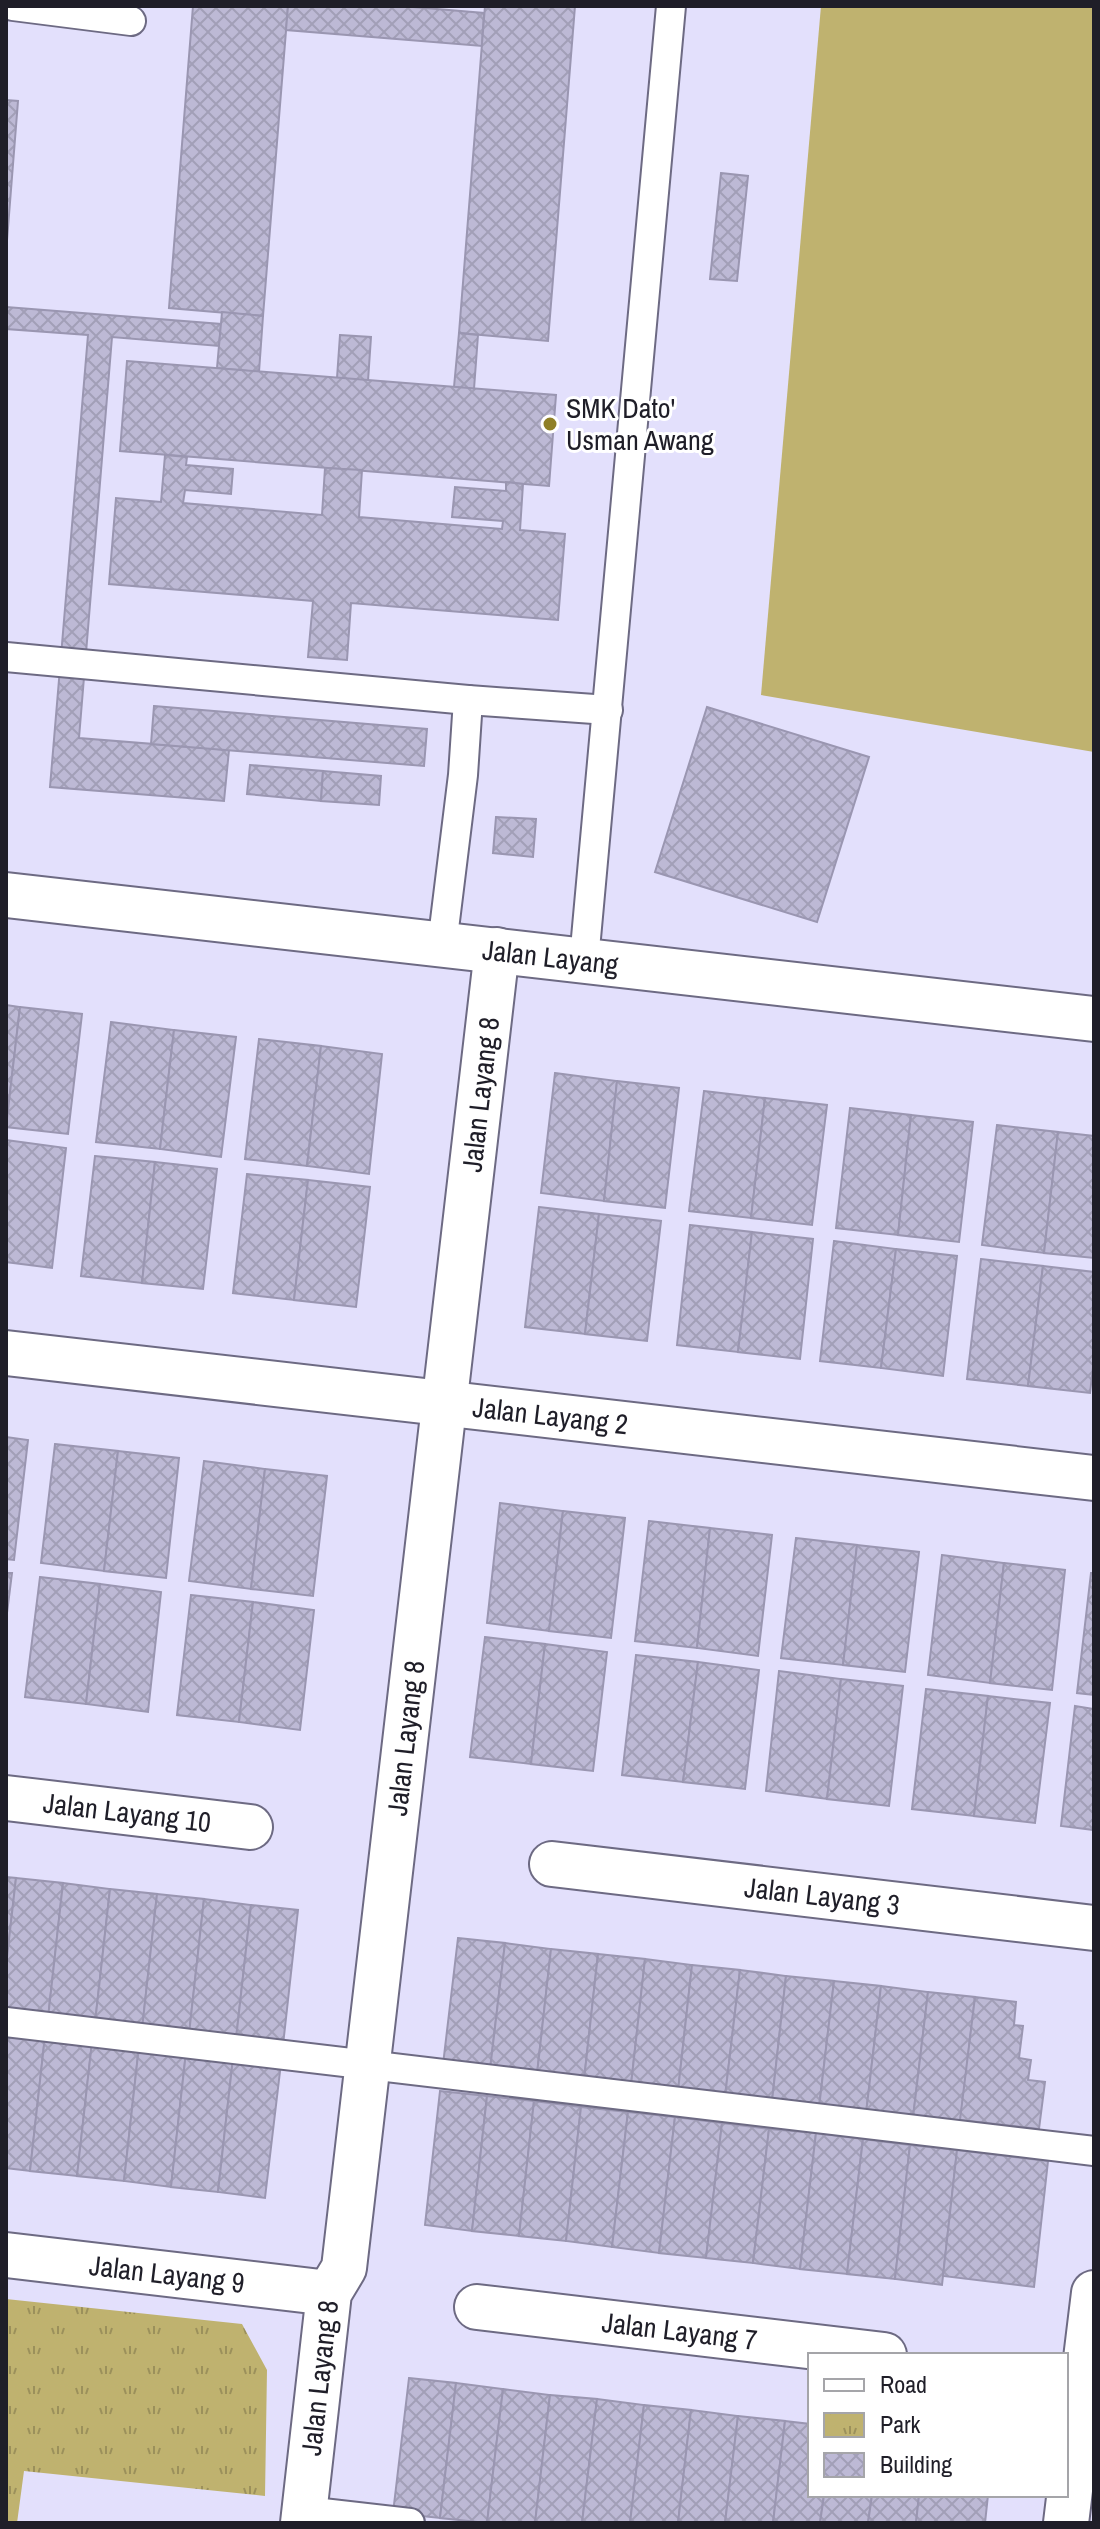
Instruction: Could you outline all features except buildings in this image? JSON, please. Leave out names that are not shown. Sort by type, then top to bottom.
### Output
[{"type":"street","name":"Jalan Layang","points":[[6,895],[1094,1019]]},
{"type":"street","name":"Jalan Layang 8","points":[[304,2517],[329,2293],[344,2268],[497,950]]},
{"type":"street","name":"Jalan Layang 2","points":[[6,1353],[1094,1478]]},
{"type":"street","name":"Jalan Layang 10","points":[[6,1798],[250,1827]]},
{"type":"street","name":"Jalan Layang 3","points":[[552,1864],[1094,1928]]},
{"type":"street","name":"Jalan Layang 9","points":[[6,2255],[329,2293]]},
{"type":"street","points":[[1066,2523],[1081,2378],[1094,2293]]},
{"type":"street","name":"Jalan Layang 7","points":[[477,2307],[867,2353]]},
{"type":"lane","points":[[13,6],[131,21]]},
{"type":"lane","points":[[584,960],[671,6]]},
{"type":"lane","points":[[6,657],[608,710]]},
{"type":"lane","points":[[442,945],[463,775],[468,700]]},
{"type":"lane","points":[[6,2022],[1094,2151]]},
{"type":"lane","points":[[304,2517],[410,2523]]},
{"type":"green space","points":[[821,6],[1094,6],[1094,752],[761,695]]},
{"type":"green space","points":[[6,2299],[242,2324],[267,2370],[265,2496],[24,2471],[17,2523],[6,2523]]},
{"type":"place","name":"SMK Dato' Usman Awang","points":[[550,424]]}]
